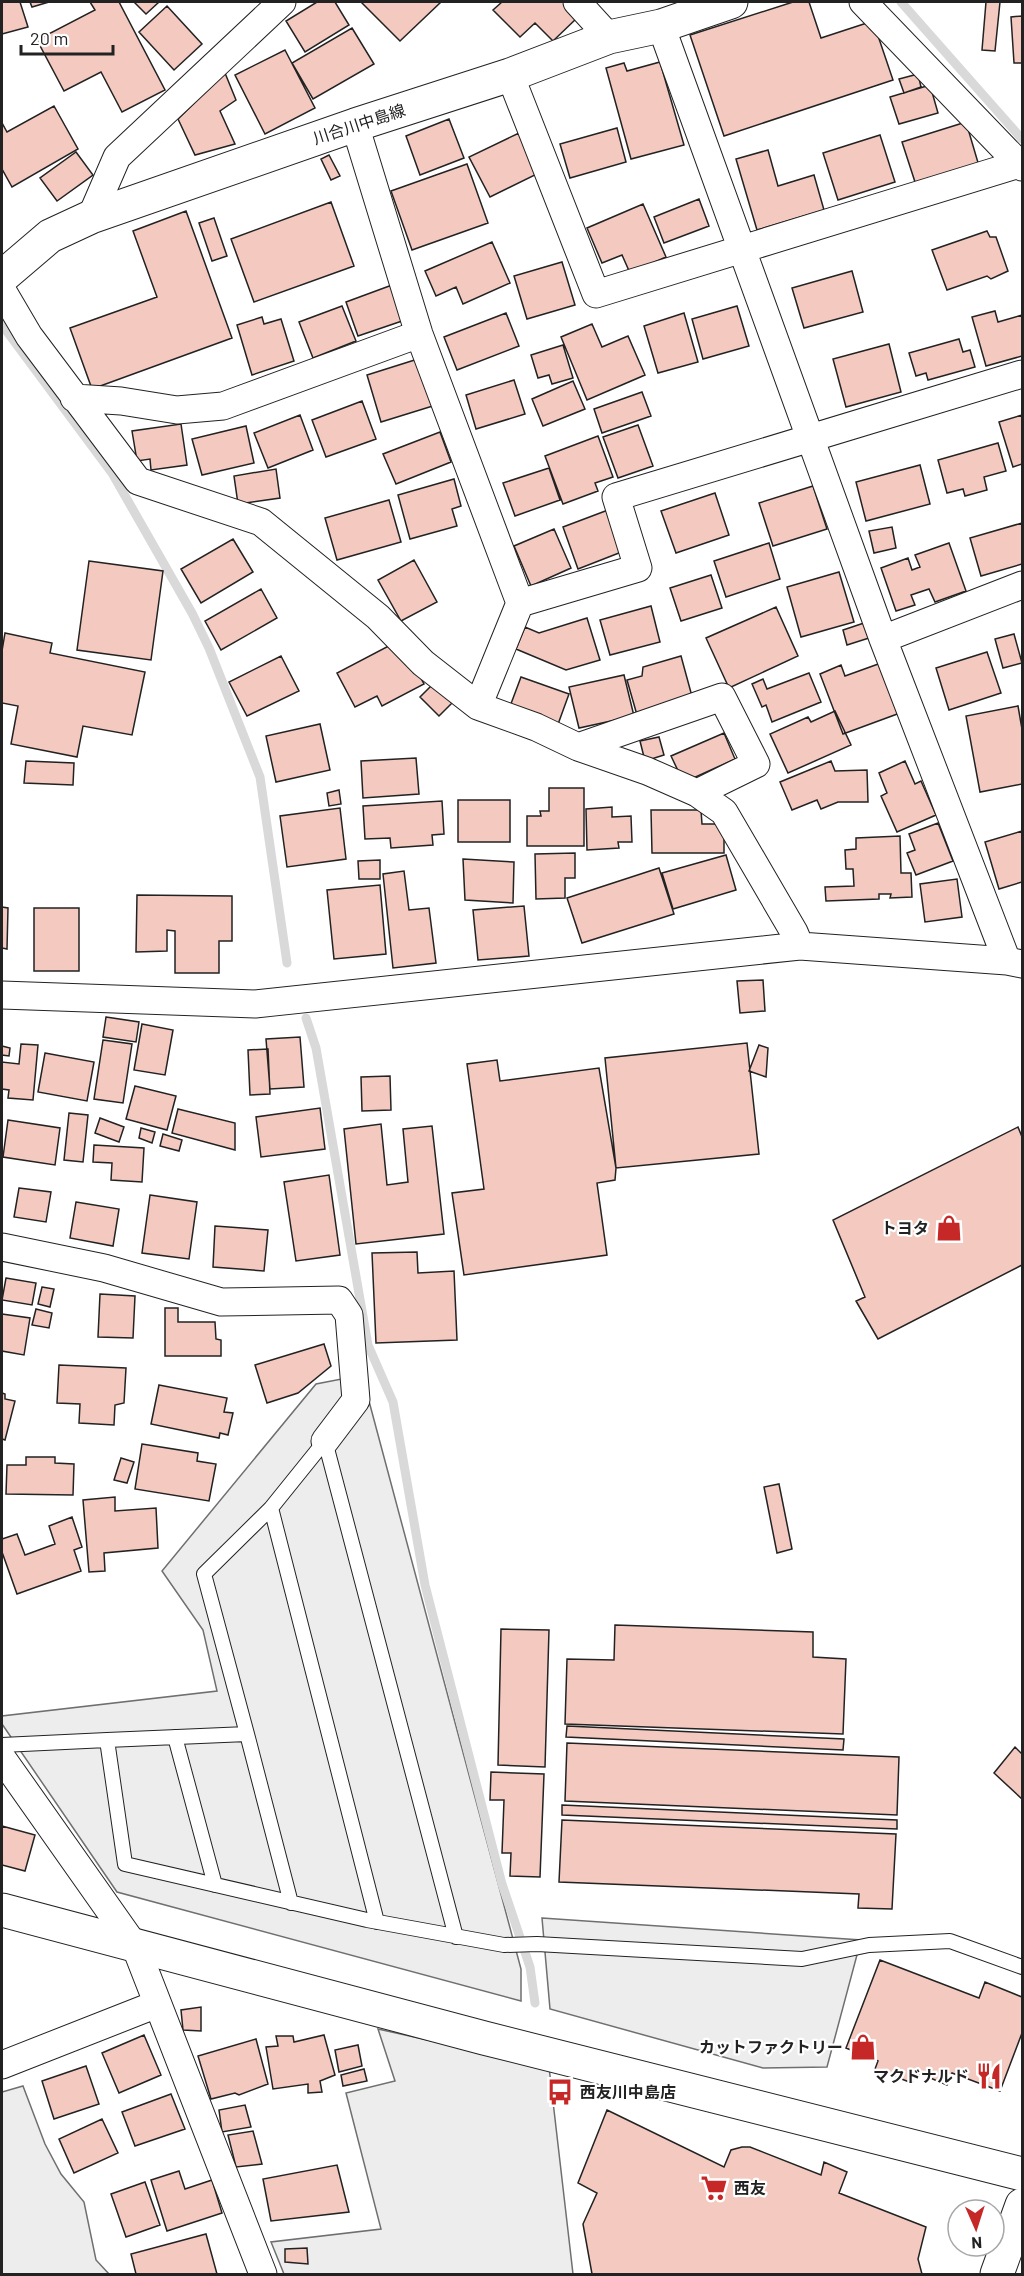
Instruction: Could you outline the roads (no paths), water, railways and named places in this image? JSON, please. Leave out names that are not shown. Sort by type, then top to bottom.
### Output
[{"type":"street","points":[[91,217],[117,157],[282,2]]},
{"type":"street","points":[[577,2],[609,37]]},
{"type":"street","name":"川合川中島線","points":[[2,277],[50,236],[91,217],[355,125],[510,75],[609,37],[661,26],[731,2]]},
{"type":"street","points":[[510,75],[596,294],[1021,165],[863,2]]},
{"type":"street","points":[[2,995],[255,1004],[800,946],[1015,963],[883,639],[661,26]]},
{"type":"street","points":[[355,125],[419,334],[520,603],[478,706]]},
{"type":"street","points":[[2,290],[29,336],[138,481],[261,522],[378,617],[423,663],[478,706],[536,727],[578,747],[647,771],[697,793],[724,812],[800,946]]},
{"type":"street","points":[[74,398],[121,401],[177,410],[223,406],[419,334]]},
{"type":"street","points":[[520,603],[638,568],[616,498],[1023,374]]},
{"type":"street","points":[[883,639],[1023,585]]},
{"type":"street","points":[[578,747],[722,697],[756,765],[697,793]]},
{"type":"street","points":[[2,1247],[104,1269],[221,1302],[339,1300],[349,1315],[356,1400],[325,1441]]},
{"type":"street","points":[[2,1758],[136,1948],[263,2274]]},
{"type":"street","points":[[2,1910],[136,1948],[1023,2174]]},
{"type":"street","points":[[2,2065],[157,2004]]},
{"type":"street","points":[[997,2274],[1023,2205]]},
{"type":"lane","points":[[291,1903],[204,1574],[272,1508],[325,1441]]},
{"type":"lane","points":[[325,1441],[456,1937]]},
{"type":"lane","points":[[272,1508],[377,1922]]},
{"type":"lane","points":[[2,1745],[248,1734]]},
{"type":"lane","points":[[175,1737],[215,1885]]},
{"type":"lane","points":[[107,1740],[125,1864],[377,1922],[504,1945],[537,1944],[802,1959],[869,1946],[950,1941],[1023,1967]]},
{"type":"waterway","points":[[901,2],[1022,139]]},
{"type":"waterway","points":[[2,325],[112,473],[192,613],[209,648],[260,777],[287,963]]},
{"type":"waterway","points":[[306,1018],[316,1048],[368,1345],[393,1402],[425,1585],[502,1884],[530,1967],[535,2003]]},
{"type":"place","name":"トヨタ","points":[[949,1228]]},
{"type":"place","name":"カットファクトリー","points":[[863,2047]]},
{"type":"place","name":"マクドナルド","points":[[989,2076]]},
{"type":"place","name":"西友川中島店","points":[[560,2092]]},
{"type":"place","name":"西友","points":[[714,2188]]}]
